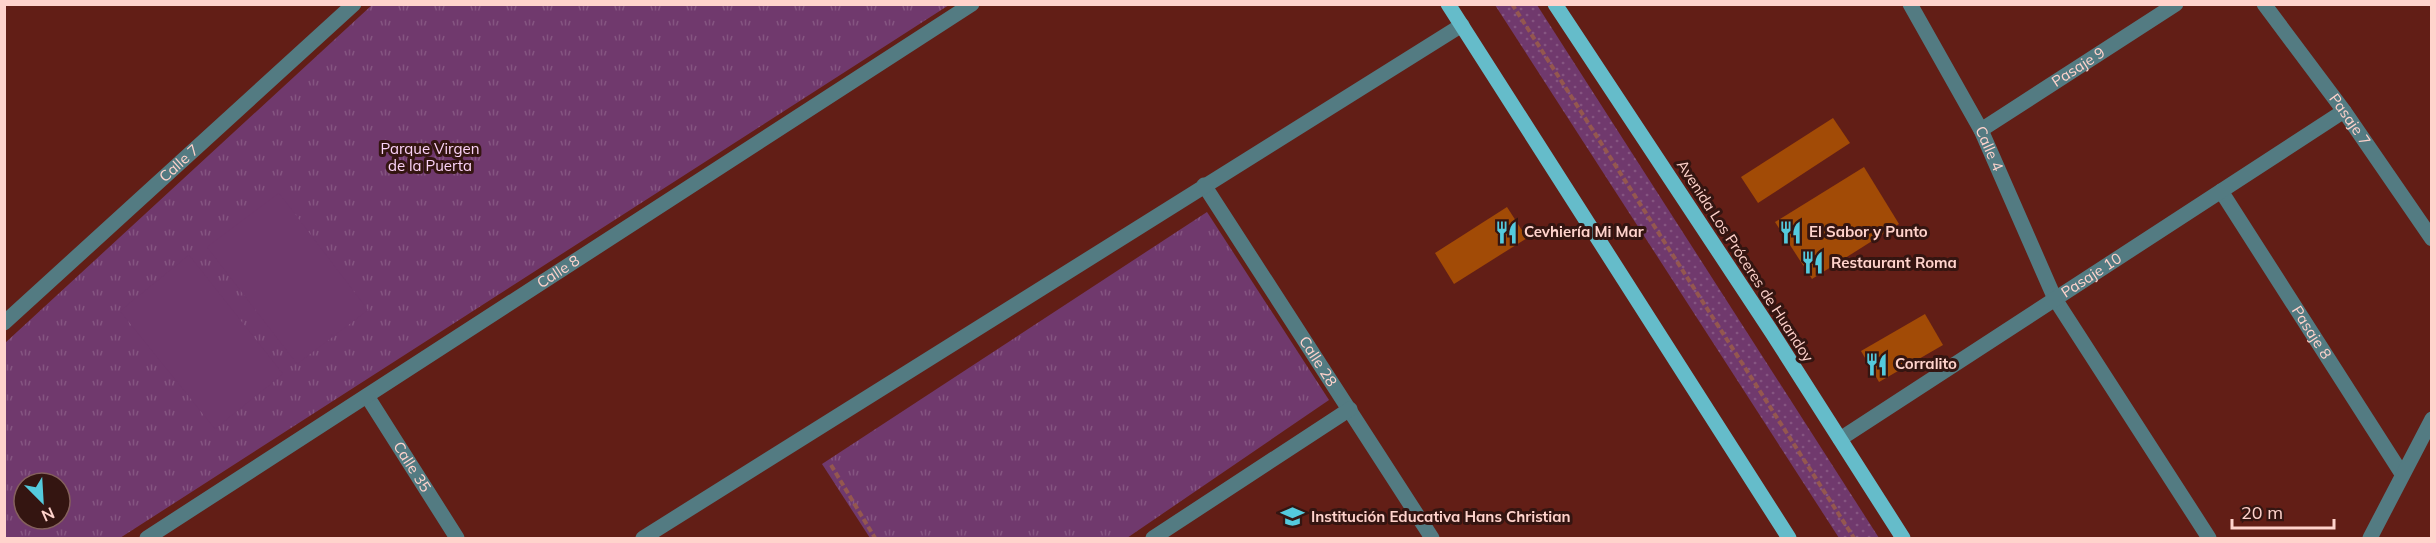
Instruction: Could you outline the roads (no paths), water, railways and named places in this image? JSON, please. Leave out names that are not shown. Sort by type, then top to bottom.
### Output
[{"type":"main road","points":[[1448,4],[1789,538]]},
{"type":"main road","name":"Avenida Los Próceres de Huandoy","points":[[1555,4],[1764,321],[1903,538]]},
{"type":"street","name":"Calle 7","points":[[4,323],[354,4]]},
{"type":"street","name":"Calle 8","points":[[147,538],[972,4]]},
{"type":"street","name":"Calle 4","points":[[1910,4],[1981,130],[2055,299],[2209,538]]},
{"type":"street","name":"Pasaje 9","points":[[1981,130],[2176,4]]},
{"type":"street","name":"Pasaje 7","points":[[2264,4],[2344,111],[2432,239]]},
{"type":"street","points":[[643,538],[1462,25]]},
{"type":"street","name":"Pasaje 10","points":[[1840,439],[2344,111]]},
{"type":"street","name":"Calle 28","points":[[1204,185],[1432,538]]},
{"type":"street","name":"Pasaje 8","points":[[2221,191],[2402,474]]},
{"type":"street","name":"Calle 35","points":[[367,396],[457,538]]},
{"type":"street","points":[[1153,538],[1350,410]]},
{"type":"street","points":[[2370,538],[2432,419]]},
{"type":"place","name":"Cevhiería Mi Mar","points":[[1506,232]]},
{"type":"place","name":"El Sabor y Punto","points":[[1791,232]]},
{"type":"place","name":"Restaurant Roma","points":[[1813,263]]},
{"type":"place","name":"Corralito","points":[[1877,364]]},
{"type":"place","name":"Institución Educativa Hans Christian","points":[[1293,517]]},
{"type":"park label","name":"Parque Virgen de la Puerta","points":[[430,158]]}]
